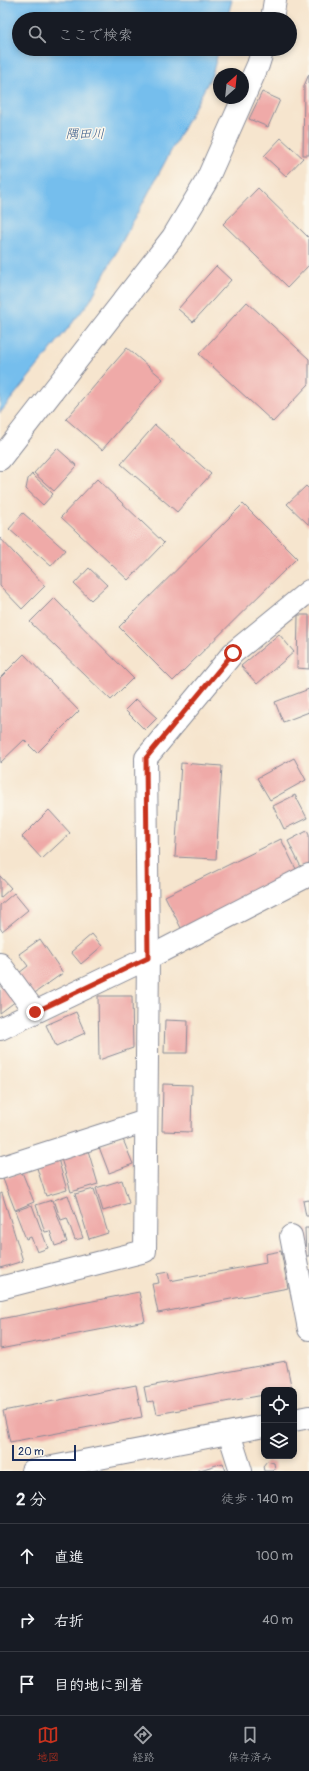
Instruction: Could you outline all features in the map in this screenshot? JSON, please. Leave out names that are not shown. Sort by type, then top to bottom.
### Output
[{"type":"street","points":[[273,12],[275,0]]},
{"type":"street","points":[[0,458],[174,237],[206,182],[261,56]]},
{"type":"street","points":[[0,1288],[145,1251],[148,958],[146,758],[233,653],[309,591]]},
{"type":"street","points":[[0,1029],[148,958],[309,875]]},
{"type":"street","points":[[0,964],[35,1012]]},
{"type":"street","points":[[0,1168],[146,1121]]},
{"type":"street","points":[[291,1236],[309,1329]]},
{"type":"street","points":[[297,1419],[309,1417]]},
{"type":"street","points":[[32,1471],[261,1427]]},
{"type":"street","points":[[229,1432],[241,1471]]},
{"type":"water","name":"隅田川","points":[[0,0],[232,0],[229,12],[12,12],[12,56],[217,56],[212,75],[90,301],[0,413]]},
{"type":"building","points":[[309,74],[309,155],[303,155],[304,86]]},
{"type":"building","points":[[262,92],[280,100],[268,127],[249,119]]},
{"type":"building","points":[[281,138],[303,158],[286,176],[264,156]]},
{"type":"building","points":[[258,188],[309,238],[309,265],[288,287],[223,224]]},
{"type":"building","points":[[216,266],[231,280],[193,322],[178,309]]},
{"type":"building","points":[[247,302],[309,359],[309,384],[273,422],[199,354]]},
{"type":"building","points":[[127,348],[163,379],[102,450],[66,419]]},
{"type":"building","points":[[155,425],[211,474],[177,512],[121,464]]},
{"type":"building","points":[[57,448],[77,466],[54,491],[34,473]]},
{"type":"building","points":[[32,474],[53,494],[43,505],[26,489],[28,479]]},
{"type":"building","points":[[97,479],[164,543],[128,580],[61,517]]},
{"type":"building","points":[[306,486],[309,489],[309,525],[287,504]]},
{"type":"building","points":[[243,504],[297,558],[173,681],[119,627]]},
{"type":"building","points":[[23,513],[65,550],[51,566],[9,529]]},
{"type":"building","points":[[0,538],[45,586],[22,609],[0,586]]},
{"type":"building","points":[[89,568],[107,585],[91,600],[74,584]]},
{"type":"building","points":[[54,598],[133,678],[111,700],[30,622]]},
{"type":"building","points":[[298,615],[309,615],[309,669],[297,668]]},
{"type":"building","points":[[279,634],[294,652],[257,684],[241,666]]},
{"type":"building","points":[[24,654],[79,711],[37,753],[24,740],[0,763],[0,678]]},
{"type":"building","points":[[309,689],[309,712],[283,722],[275,702]]},
{"type":"building","points":[[136,699],[157,718],[145,730],[125,710]]},
{"type":"building","points":[[294,758],[306,780],[270,800],[257,778]]},
{"type":"building","points":[[181,763],[222,766],[216,859],[175,857]]},
{"type":"building","points":[[295,795],[307,818],[284,829],[273,806]]},
{"type":"building","points":[[49,810],[70,833],[42,859],[22,837]]},
{"type":"building","points":[[307,831],[309,835],[309,863],[301,867],[288,841]]},
{"type":"building","points":[[281,839],[298,873],[182,930],[165,896]]},
{"type":"building","points":[[0,876],[11,888],[0,898]]},
{"type":"building","points":[[14,893],[28,910],[2,931],[0,928],[0,905]]},
{"type":"building","points":[[92,934],[102,946],[81,964],[71,952]]},
{"type":"building","points":[[40,939],[63,973],[29,997],[15,976],[28,966],[19,954]]},
{"type":"building","points":[[0,979],[16,1001],[0,1013]]},
{"type":"building","points":[[98,996],[132,996],[133,1048],[99,1060]]},
{"type":"building","points":[[76,1012],[85,1033],[56,1046],[46,1025]]},
{"type":"building","points":[[165,1020],[188,1021],[187,1053],[164,1053]]},
{"type":"building","points":[[163,1084],[192,1085],[191,1132],[162,1131]]},
{"type":"building","points":[[122,1137],[133,1164],[109,1173],[99,1147]]},
{"type":"building","points":[[87,1147],[98,1184],[71,1192],[60,1155]]},
{"type":"building","points":[[58,1159],[67,1190],[46,1196],[36,1165]]},
{"type":"building","points":[[22,1172],[34,1202],[15,1210],[3,1179]]},
{"type":"building","points":[[122,1180],[129,1203],[103,1211],[96,1188]]},
{"type":"building","points":[[94,1189],[108,1233],[89,1239],[75,1194]]},
{"type":"building","points":[[2,1193],[23,1261],[0,1268],[0,1194]]},
{"type":"building","points":[[68,1195],[83,1238],[75,1240],[67,1218],[61,1220],[54,1200]]},
{"type":"building","points":[[52,1200],[67,1242],[55,1246],[50,1231],[45,1232],[36,1205]]},
{"type":"building","points":[[309,1200],[309,1216],[306,1216],[303,1201]]},
{"type":"building","points":[[32,1205],[48,1248],[37,1252],[31,1237],[26,1239],[15,1211]]},
{"type":"building","points":[[305,1228],[309,1228],[309,1256],[306,1256]]},
{"type":"building","points":[[281,1251],[288,1288],[158,1313],[152,1284],[159,1283],[157,1274],[168,1272],[170,1281],[266,1263],[265,1254]]},
{"type":"building","points":[[139,1292],[145,1321],[0,1349],[0,1319]]},
{"type":"building","points":[[286,1361],[291,1387],[261,1387],[261,1396],[157,1414],[154,1401],[147,1402],[144,1387]]},
{"type":"building","points":[[136,1385],[142,1417],[10,1442],[3,1411]]},
{"type":"building","points":[[267,1461],[274,1463],[275,1469],[273,1471],[264,1471],[263,1466]]},
{"type":"building","points":[[223,1463],[226,1471],[197,1471]]},
{"type":"route","points":[[35,1012],[148,958],[146,758],[233,653]]}]
